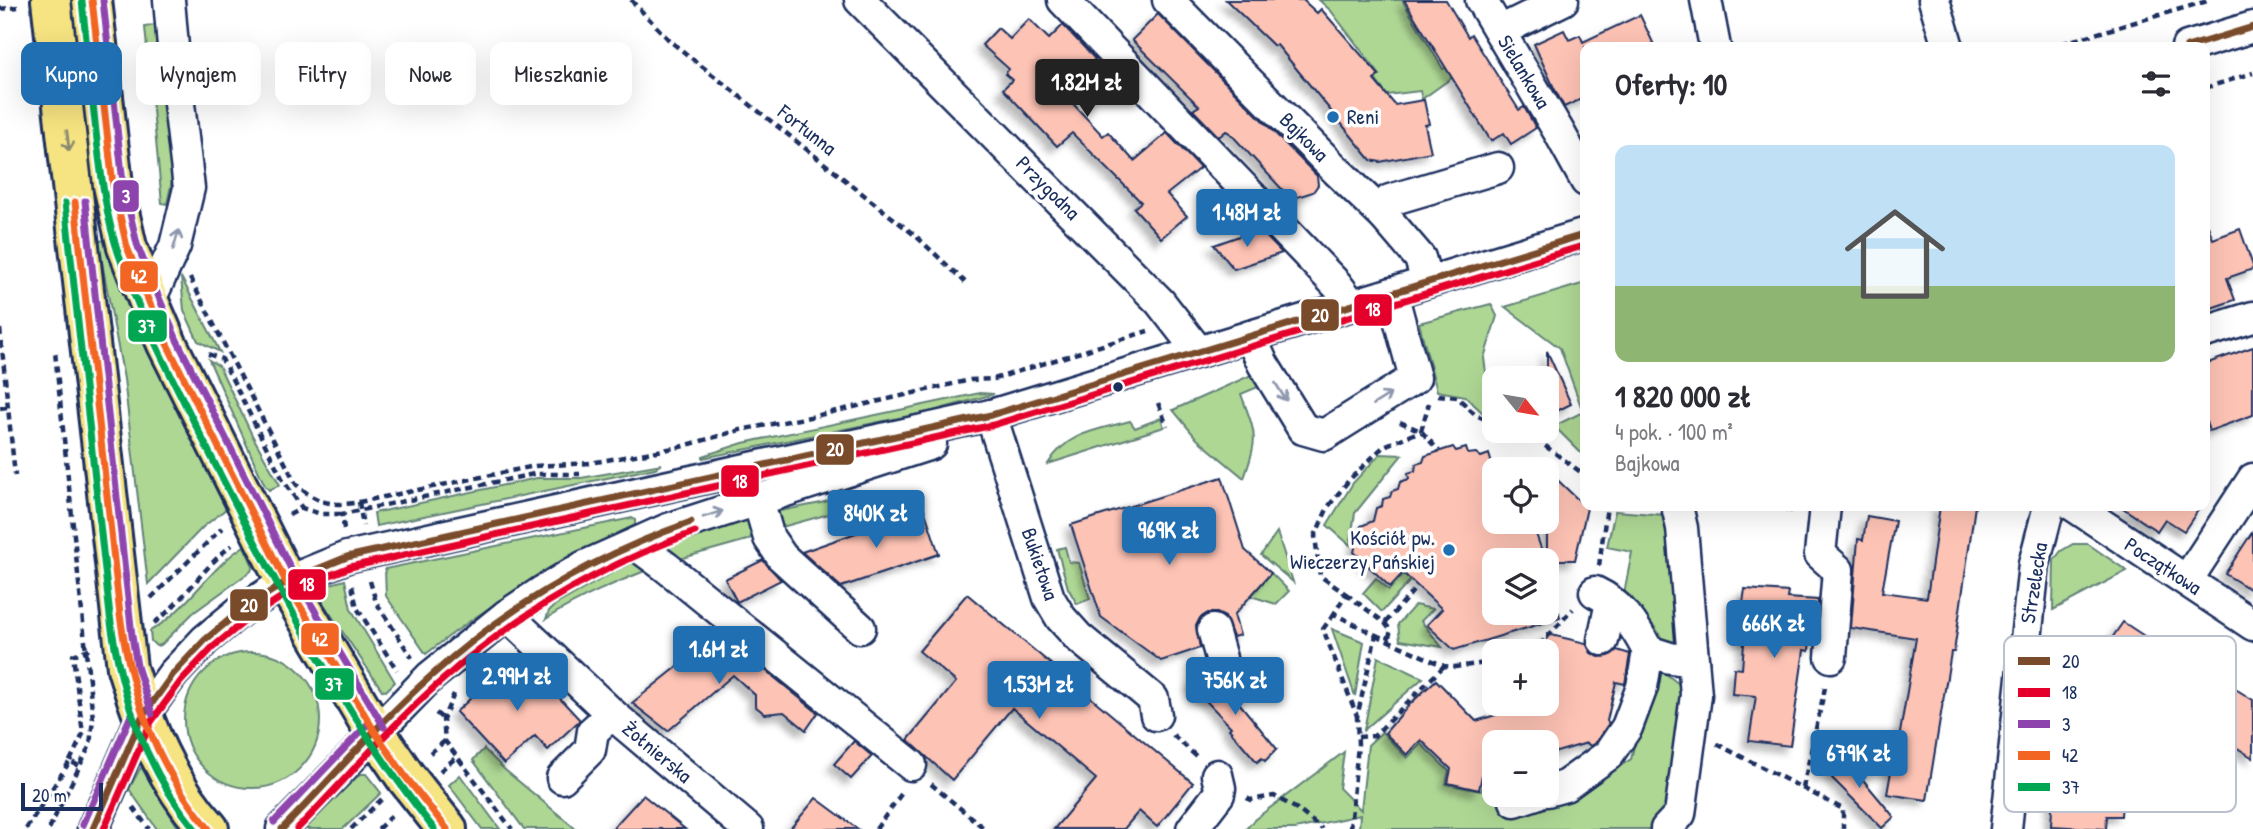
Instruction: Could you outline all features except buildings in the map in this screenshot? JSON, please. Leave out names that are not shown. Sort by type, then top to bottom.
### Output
[{"type":"main road","points":[[92,0],[113,185],[127,247],[149,302],[167,344],[286,582],[375,732],[405,776],[447,829]]},
{"type":"main road","points":[[37,3],[107,485],[127,667],[142,717],[173,783],[209,829]]},
{"type":"street","points":[[149,302],[175,246],[189,188],[169,0]]},
{"type":"street","name":"Przygodna","points":[[860,0],[1125,266],[1177,323],[1199,352]]},
{"type":"street","points":[[1063,0],[1337,285],[1352,305]]},
{"type":"street","name":"Bajkowa","points":[[1168,0],[1384,216],[1420,258],[1427,282]]},
{"type":"street","name":"Sielankowa","points":[[1481,0],[1500,31],[1572,127],[1580,158]]},
{"type":"street","points":[[1500,31],[1563,0]]},
{"type":"street","points":[[1706,0],[1714,42]]},
{"type":"street","points":[[1934,0],[1947,42]]},
{"type":"street","points":[[2204,42],[2253,27]]},
{"type":"street","points":[[1384,216],[1390,201],[1498,168]]},
{"type":"street","points":[[93,829],[142,717],[173,674],[205,640],[240,611],[286,582],[348,557],[991,415],[1580,235]]},
{"type":"street","points":[[1250,336],[1263,364],[1303,429],[1324,435],[1415,378],[1392,293]]},
{"type":"street","points":[[2210,330],[2253,317]]},
{"type":"street","points":[[282,829],[430,677],[507,615],[583,568],[668,529],[921,449],[991,415]]},
{"type":"street","name":"Bukietowa","points":[[991,415],[1049,598],[1061,618],[1078,637],[1153,699],[1160,721]]},
{"type":"street","points":[[2187,580],[2253,479]]},
{"type":"street","points":[[758,500],[769,538],[782,557],[860,628]]},
{"type":"street","points":[[1666,829],[1679,814],[1696,695],[1682,528],[1678,511]]},
{"type":"street","points":[[1824,511],[1820,554],[1838,570],[1831,657]]},
{"type":"street","name":"Strzelecka","points":[[2027,636],[2034,564],[2048,511]]},
{"type":"street","name":"Początkowa","points":[[2082,511],[2253,625]]},
{"type":"street","points":[[635,544],[677,576],[915,776]]},
{"type":"street","points":[[1559,788],[1608,755],[1627,727],[1642,687],[1648,651],[1633,622],[1603,597],[1603,640]]},
{"type":"street","name":"Żołnierska","points":[[507,615],[612,714],[748,829]]},
{"type":"street","points":[[1213,630],[1221,658]]},
{"type":"street","points":[[1648,651],[1670,659],[1693,661]]},
{"type":"street","points":[[562,778],[590,750],[593,731],[612,714]]},
{"type":"street","points":[[1192,829],[1219,794],[1217,775]]},
{"type":"path","name":"Fortunna","points":[[631,0],[670,41],[917,236],[965,282]]},
{"type":"path","points":[[2067,42],[2211,0]]},
{"type":"path","points":[[0,9],[37,3]]},
{"type":"path","points":[[2210,86],[2253,73]]},
{"type":"path","points":[[282,493],[296,484],[312,498],[341,505],[535,466],[590,463],[680,447],[740,430],[815,416],[970,380],[994,379],[1177,323]]},
{"type":"path","points":[[0,331],[2,372],[15,476]]},
{"type":"path","points":[[167,344],[216,355],[222,359],[289,489],[302,508],[321,514],[342,514],[534,474],[587,474]]},
{"type":"path","points":[[1421,431],[1431,394],[1457,397],[1482,418]]},
{"type":"path","points":[[1158,404],[1167,426]]},
{"type":"path","points":[[0,408],[7,407]]},
{"type":"path","points":[[1400,422],[1421,431],[1440,452]]},
{"type":"path","points":[[1388,639],[1391,631],[1385,623],[1320,576],[1315,536],[1328,507],[1349,481],[1384,446],[1421,431]]},
{"type":"path","points":[[1540,443],[1580,472]]},
{"type":"path","points":[[359,502],[364,527]]},
{"type":"path","points":[[290,514],[302,508]]},
{"type":"path","points":[[342,514],[344,530]]},
{"type":"path","points":[[147,601],[211,537],[232,520]]},
{"type":"path","points":[[151,625],[166,614],[220,554],[239,540]]},
{"type":"path","points":[[369,573],[376,602],[416,664]]},
{"type":"path","points":[[351,578],[358,608],[401,677]]},
{"type":"path","points":[[1385,623],[1413,591]]},
{"type":"path","points":[[1346,594],[1323,629],[1357,716],[1359,737],[1350,829]]},
{"type":"path","points":[[1334,614],[1444,666],[1482,664]]},
{"type":"path","points":[[49,829],[90,745],[93,719],[84,630]]},
{"type":"path","points":[[1357,716],[1376,635]]},
{"type":"path","points":[[26,829],[70,761],[83,734],[73,655],[84,650]]},
{"type":"path","points":[[1803,788],[1831,657]]},
{"type":"path","points":[[1359,737],[1374,736],[1444,666]]},
{"type":"path","points":[[457,686],[443,719],[445,741],[512,829]]},
{"type":"path","points":[[1160,721],[1217,775],[1250,800],[1274,796],[1297,809],[1322,829]]},
{"type":"path","points":[[1691,730],[1843,809],[1843,829]]},
{"type":"path","points":[[428,755],[445,741]]},
{"type":"path","points":[[437,773],[458,755]]},
{"type":"path","points":[[70,761],[80,767]]},
{"type":"path","points":[[876,829],[915,776],[985,829]]},
{"type":"path","points":[[71,785],[81,792]]},
{"type":"path","points":[[126,797],[149,829]]},
{"type":"path","points":[[351,829],[383,797]]},
{"type":"path","points":[[378,829],[395,813]]},
{"type":"green space","points":[[1319,0],[1402,0],[1443,69],[1447,67],[1453,77],[1422,99],[1420,91],[1387,95],[1375,79],[1380,75],[1331,11]]},
{"type":"green space","points":[[160,24],[162,42],[146,42],[145,27]]},
{"type":"green space","points":[[153,105],[167,105],[173,176],[167,204],[162,203]]},
{"type":"green space","points":[[107,240],[226,509],[203,527],[148,584],[124,379],[98,241]]},
{"type":"green space","points":[[181,277],[220,352],[198,341],[184,310]]},
{"type":"green space","points":[[1580,285],[1580,404],[1560,348],[1505,307]]},
{"type":"green space","points":[[1491,304],[1497,316],[1484,358],[1485,366],[1482,366],[1482,412],[1465,396],[1437,391],[1419,323]]},
{"type":"green space","points":[[209,360],[219,366],[252,435],[280,485],[269,490],[265,486]]},
{"type":"green space","points":[[1258,372],[1265,384],[1241,394],[1254,436],[1244,478],[1197,439],[1173,410]]},
{"type":"green space","points":[[980,393],[994,394],[933,411],[703,458],[743,443]]},
{"type":"green space","points":[[1580,413],[1580,452],[1559,431],[1559,424]]},
{"type":"green space","points":[[1161,418],[1164,427],[1048,464],[1064,445],[1084,434],[1130,421],[1135,428]]},
{"type":"green space","points":[[1380,454],[1402,455],[1355,513],[1350,545],[1327,525],[1353,483]]},
{"type":"green space","points":[[662,464],[655,468],[376,526],[374,513],[537,478],[581,478]]},
{"type":"green space","points":[[858,492],[863,496],[865,504],[782,527],[777,526],[775,515],[780,511]]},
{"type":"green space","points":[[1615,511],[1665,515],[1673,532],[1682,641],[1663,644],[1653,625],[1623,599],[1632,552],[1607,547]]},
{"type":"green space","points":[[753,515],[755,535],[747,540],[669,562],[652,549]]},
{"type":"green space","points":[[632,518],[635,525],[527,584],[426,654],[386,596],[385,569]]},
{"type":"green space","points":[[1277,532],[1293,582],[1261,555]]},
{"type":"green space","points":[[2073,544],[2088,544],[2127,571],[2053,610],[2054,560],[2061,551]]},
{"type":"green space","points":[[244,546],[253,566],[251,571],[193,613],[161,645],[156,646],[151,641],[150,631],[175,613],[219,566]]},
{"type":"green space","points":[[1065,547],[1069,562],[1079,563],[1090,599],[1077,604],[1068,588],[1057,549]]},
{"type":"green space","points":[[641,557],[655,567],[585,597],[546,619],[555,605]]},
{"type":"green space","points":[[1411,565],[1418,572],[1382,612],[1363,593],[1376,578],[1389,590]]},
{"type":"green space","points":[[1271,573],[1289,591],[1276,604],[1251,596]]},
{"type":"green space","points":[[345,580],[351,609],[395,682],[386,691],[382,690],[317,594],[319,587]]},
{"type":"green space","points":[[1415,605],[1433,609],[1421,621],[1442,647],[1400,640],[1398,624]]},
{"type":"green space","points":[[1332,629],[1364,642],[1355,696]]},
{"type":"green space","points":[[252,652],[278,657],[300,672],[315,694],[320,720],[315,746],[300,768],[278,783],[252,788],[226,783],[204,768],[189,746],[184,720],[189,694],[204,672],[226,657]]},
{"type":"green space","points":[[1378,657],[1423,678],[1364,730]]},
{"type":"green space","points":[[1652,670],[1665,673],[1689,692],[1686,729],[1664,817],[1653,829],[1359,829],[1360,815],[1295,829],[1246,829],[1254,820],[1344,752],[1339,788],[1361,810],[1368,745],[1382,732],[1407,758],[1421,744],[1449,771],[1446,784],[1481,791],[1482,788],[1482,807],[1507,807],[1510,817],[1544,807],[1559,807],[1559,803],[1631,759]]},
{"type":"green space","points":[[484,749],[576,829],[524,829],[473,760]]},
{"type":"green space","points":[[141,767],[179,829],[157,829],[129,789]]},
{"type":"green space","points":[[360,774],[366,774],[381,793],[343,829],[304,829]]},
{"type":"green space","points":[[460,775],[500,829],[482,829],[449,785]]},
{"type":"transit line","name":"42","points":[[92,0],[113,185],[127,247],[149,302],[167,344],[286,582],[375,732],[405,776],[447,829]]},
{"type":"transit line","name":"3","points":[[103,0],[123,183],[137,244],[177,340],[295,577],[384,727]]},
{"type":"transit line","name":"37","points":[[82,1],[107,208],[118,252],[138,305],[174,382],[287,602],[370,741],[434,829]]},
{"type":"transit line","name":"20","points":[[2204,42],[2253,27]]},
{"type":"transit line","name":"3","points":[[85,201],[132,636],[137,666],[152,714]]},
{"type":"transit line","name":"42","points":[[75,202],[120,615],[131,674],[160,755],[190,805],[209,829]]},
{"type":"transit line","name":"37","points":[[65,203],[110,616],[121,674],[128,702],[149,755],[162,781],[195,829]]},
{"type":"transit line","name":"20","points":[[93,829],[142,717],[173,674],[205,640],[240,611],[286,582],[347,557],[991,415],[1580,236]]},
{"type":"transit line","name":"18","points":[[104,829],[151,722],[181,681],[212,648],[246,620],[291,591],[350,567],[993,425],[1580,247]]},
{"type":"transit line","name":"20","points":[[282,829],[411,694],[490,628],[586,567],[691,522]]},
{"type":"transit line","name":"18","points":[[297,829],[420,700],[497,636],[559,595],[592,577],[695,532]]},
{"type":"transit line","name":"3","points":[[83,825],[132,713]]},
{"type":"transit line","name":"3","points":[[274,822],[367,725]]},
{"type":"place","name":"Reni","points":[[1333,117]]},
{"type":"place","name":"Kościół pw. Wieczerzy Pańskiej","points":[[1449,550]]}]
